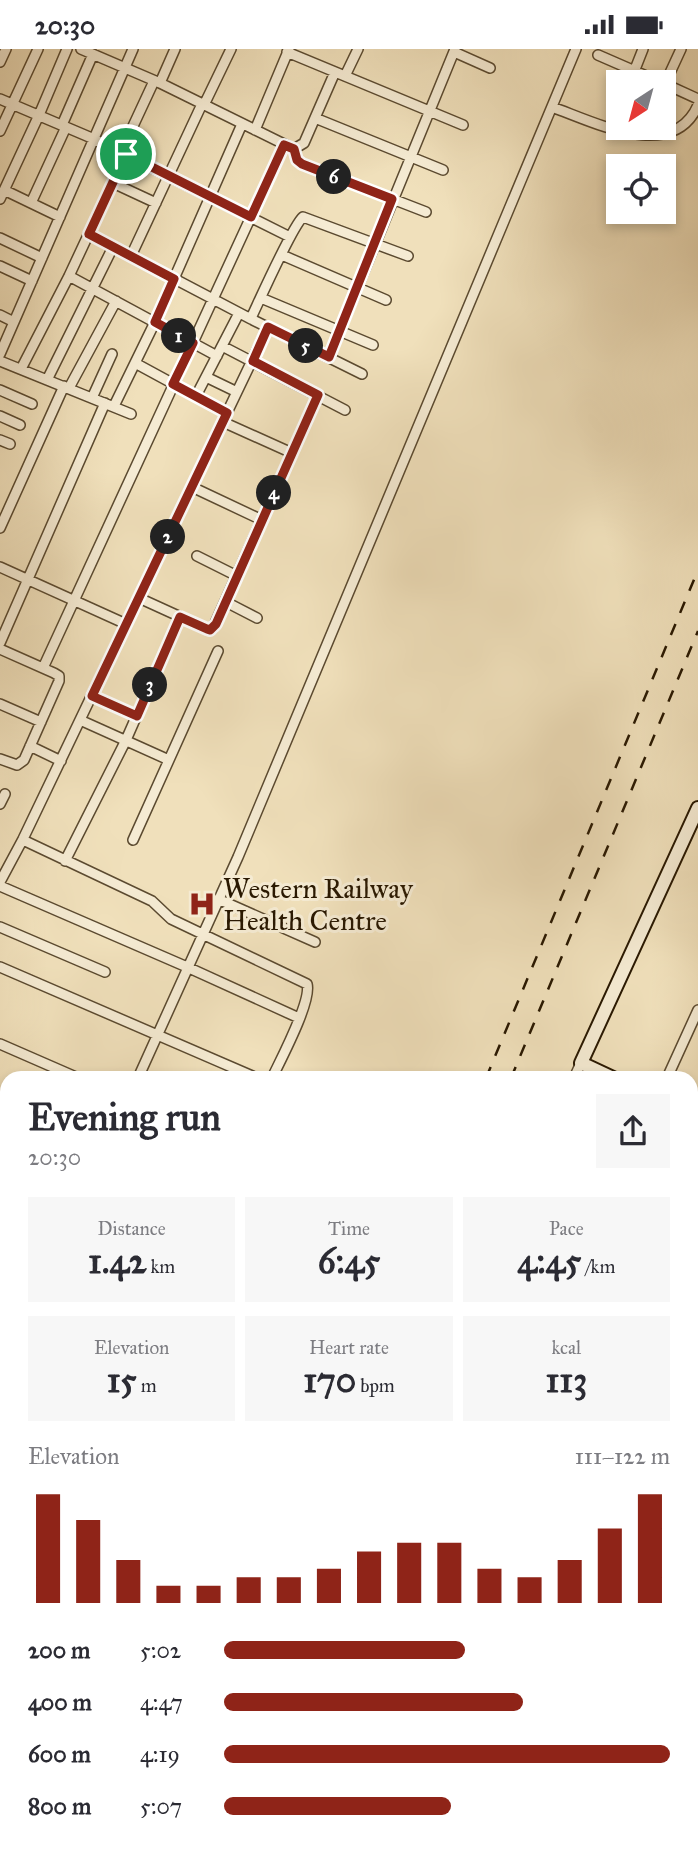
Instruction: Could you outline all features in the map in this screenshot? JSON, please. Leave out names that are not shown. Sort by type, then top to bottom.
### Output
[{"type":"street","points":[[0,62],[6,49]]},
{"type":"street","points":[[0,131],[38,49]]},
{"type":"street","points":[[60,217],[31,203],[2,194],[67,49]]},
{"type":"street","points":[[81,49],[157,82],[294,149]]},
{"type":"street","points":[[0,354],[133,49]]},
{"type":"street","points":[[20,369],[89,234],[174,49]]},
{"type":"street","points":[[131,256],[230,49]]},
{"type":"street","points":[[345,76],[358,49]]},
{"type":"street","points":[[141,1071],[249,832],[576,49]]},
{"type":"street","points":[[634,70],[643,49]]},
{"type":"street","points":[[670,70],[681,49]]},
{"type":"street","points":[[329,357],[455,50],[490,68]]},
{"type":"street","points":[[255,130],[288,51],[463,125]]},
{"type":"street","points":[[31,203],[93,54]]},
{"type":"street","points":[[598,55],[632,70]]},
{"type":"street","points":[[294,149],[304,143],[335,72]]},
{"type":"street","points":[[676,90],[698,99]]},
{"type":"street","points":[[0,99],[124,153],[290,237]]},
{"type":"street","points":[[676,131],[690,120],[698,105]]},
{"type":"street","points":[[552,107],[606,126]]},
{"type":"street","points":[[315,118],[443,170]]},
{"type":"street","points":[[0,643],[109,405],[135,363],[155,322],[242,124]]},
{"type":"street","points":[[43,668],[284,145]]},
{"type":"street","points":[[294,149],[297,160],[302,164],[426,212]]},
{"type":"street","points":[[113,183],[156,203]]},
{"type":"street","points":[[251,319],[299,219],[303,217],[408,256]]},
{"type":"street","points":[[89,234],[362,374]]},
{"type":"street","points":[[0,238],[42,258]]},
{"type":"street","points":[[47,380],[113,247]]},
{"type":"street","points":[[282,255],[386,300]]},
{"type":"street","points":[[0,266],[32,281]]},
{"type":"street","points":[[69,275],[216,356]]},
{"type":"street","points":[[261,298],[373,345]]},
{"type":"street","points":[[0,528],[66,387],[116,301]]},
{"type":"street","points":[[196,396],[239,313]]},
{"type":"street","points":[[0,314],[14,322]]},
{"type":"street","points":[[268,327],[0,884],[299,1018]]},
{"type":"street","points":[[222,345],[345,410]]},
{"type":"street","points":[[92,398],[112,354]]},
{"type":"street","points":[[0,361],[131,414]]},
{"type":"street","points":[[135,363],[196,396],[225,418],[292,453]]},
{"type":"street","points":[[206,377],[237,392]]},
{"type":"street","points":[[0,390],[32,404]]},
{"type":"street","points":[[139,598],[210,630],[216,624],[318,395]]},
{"type":"street","points":[[0,416],[20,425]]},
{"type":"street","points":[[192,487],[262,520]]},
{"type":"street","points":[[197,556],[237,576]]},
{"type":"street","points":[[0,567],[126,624]]},
{"type":"street","points":[[226,602],[257,618]]},
{"type":"street","points":[[65,861],[126,740],[180,617]]},
{"type":"street","points":[[0,649],[59,676],[24,760],[17,765],[0,759]]},
{"type":"street","points":[[133,840],[218,651]]},
{"type":"street","points":[[92,696],[137,716]]},
{"type":"street","points":[[0,704],[41,722]]},
{"type":"street","points":[[80,720],[169,760]]},
{"type":"street","points":[[30,746],[61,761]]},
{"type":"street","points":[[0,804],[5,794]]},
{"type":"street","points":[[577,1071],[698,808]]},
{"type":"street","points":[[23,840],[152,901],[171,919],[307,984],[309,990],[299,1018],[275,1071]]},
{"type":"street","points":[[218,899],[315,942]]},
{"type":"street","points":[[0,927],[105,972]]},
{"type":"street","points":[[0,967],[242,1071]]},
{"type":"street","points":[[670,1071],[698,1010]]},
{"type":"street","points":[[0,1044],[62,1071]]},
{"type":"street","points":[[581,1063],[598,1071]]},
{"type":"railway","points":[[489,1071],[698,570]]},
{"type":"railway","points":[[514,1071],[698,631]]},
{"type":"place","name":"Western Railway Health Centre","points":[[202,904]]},
{"type":"route","points":[[284,145],[294,149],[297,160],[302,164],[392,199],[329,357],[268,327],[253,361],[318,395],[216,624],[210,630],[180,617],[137,716],[92,696],[227,413],[173,384],[193,343],[155,322],[174,279],[89,234],[126,154],[251,217],[284,145]]}]
